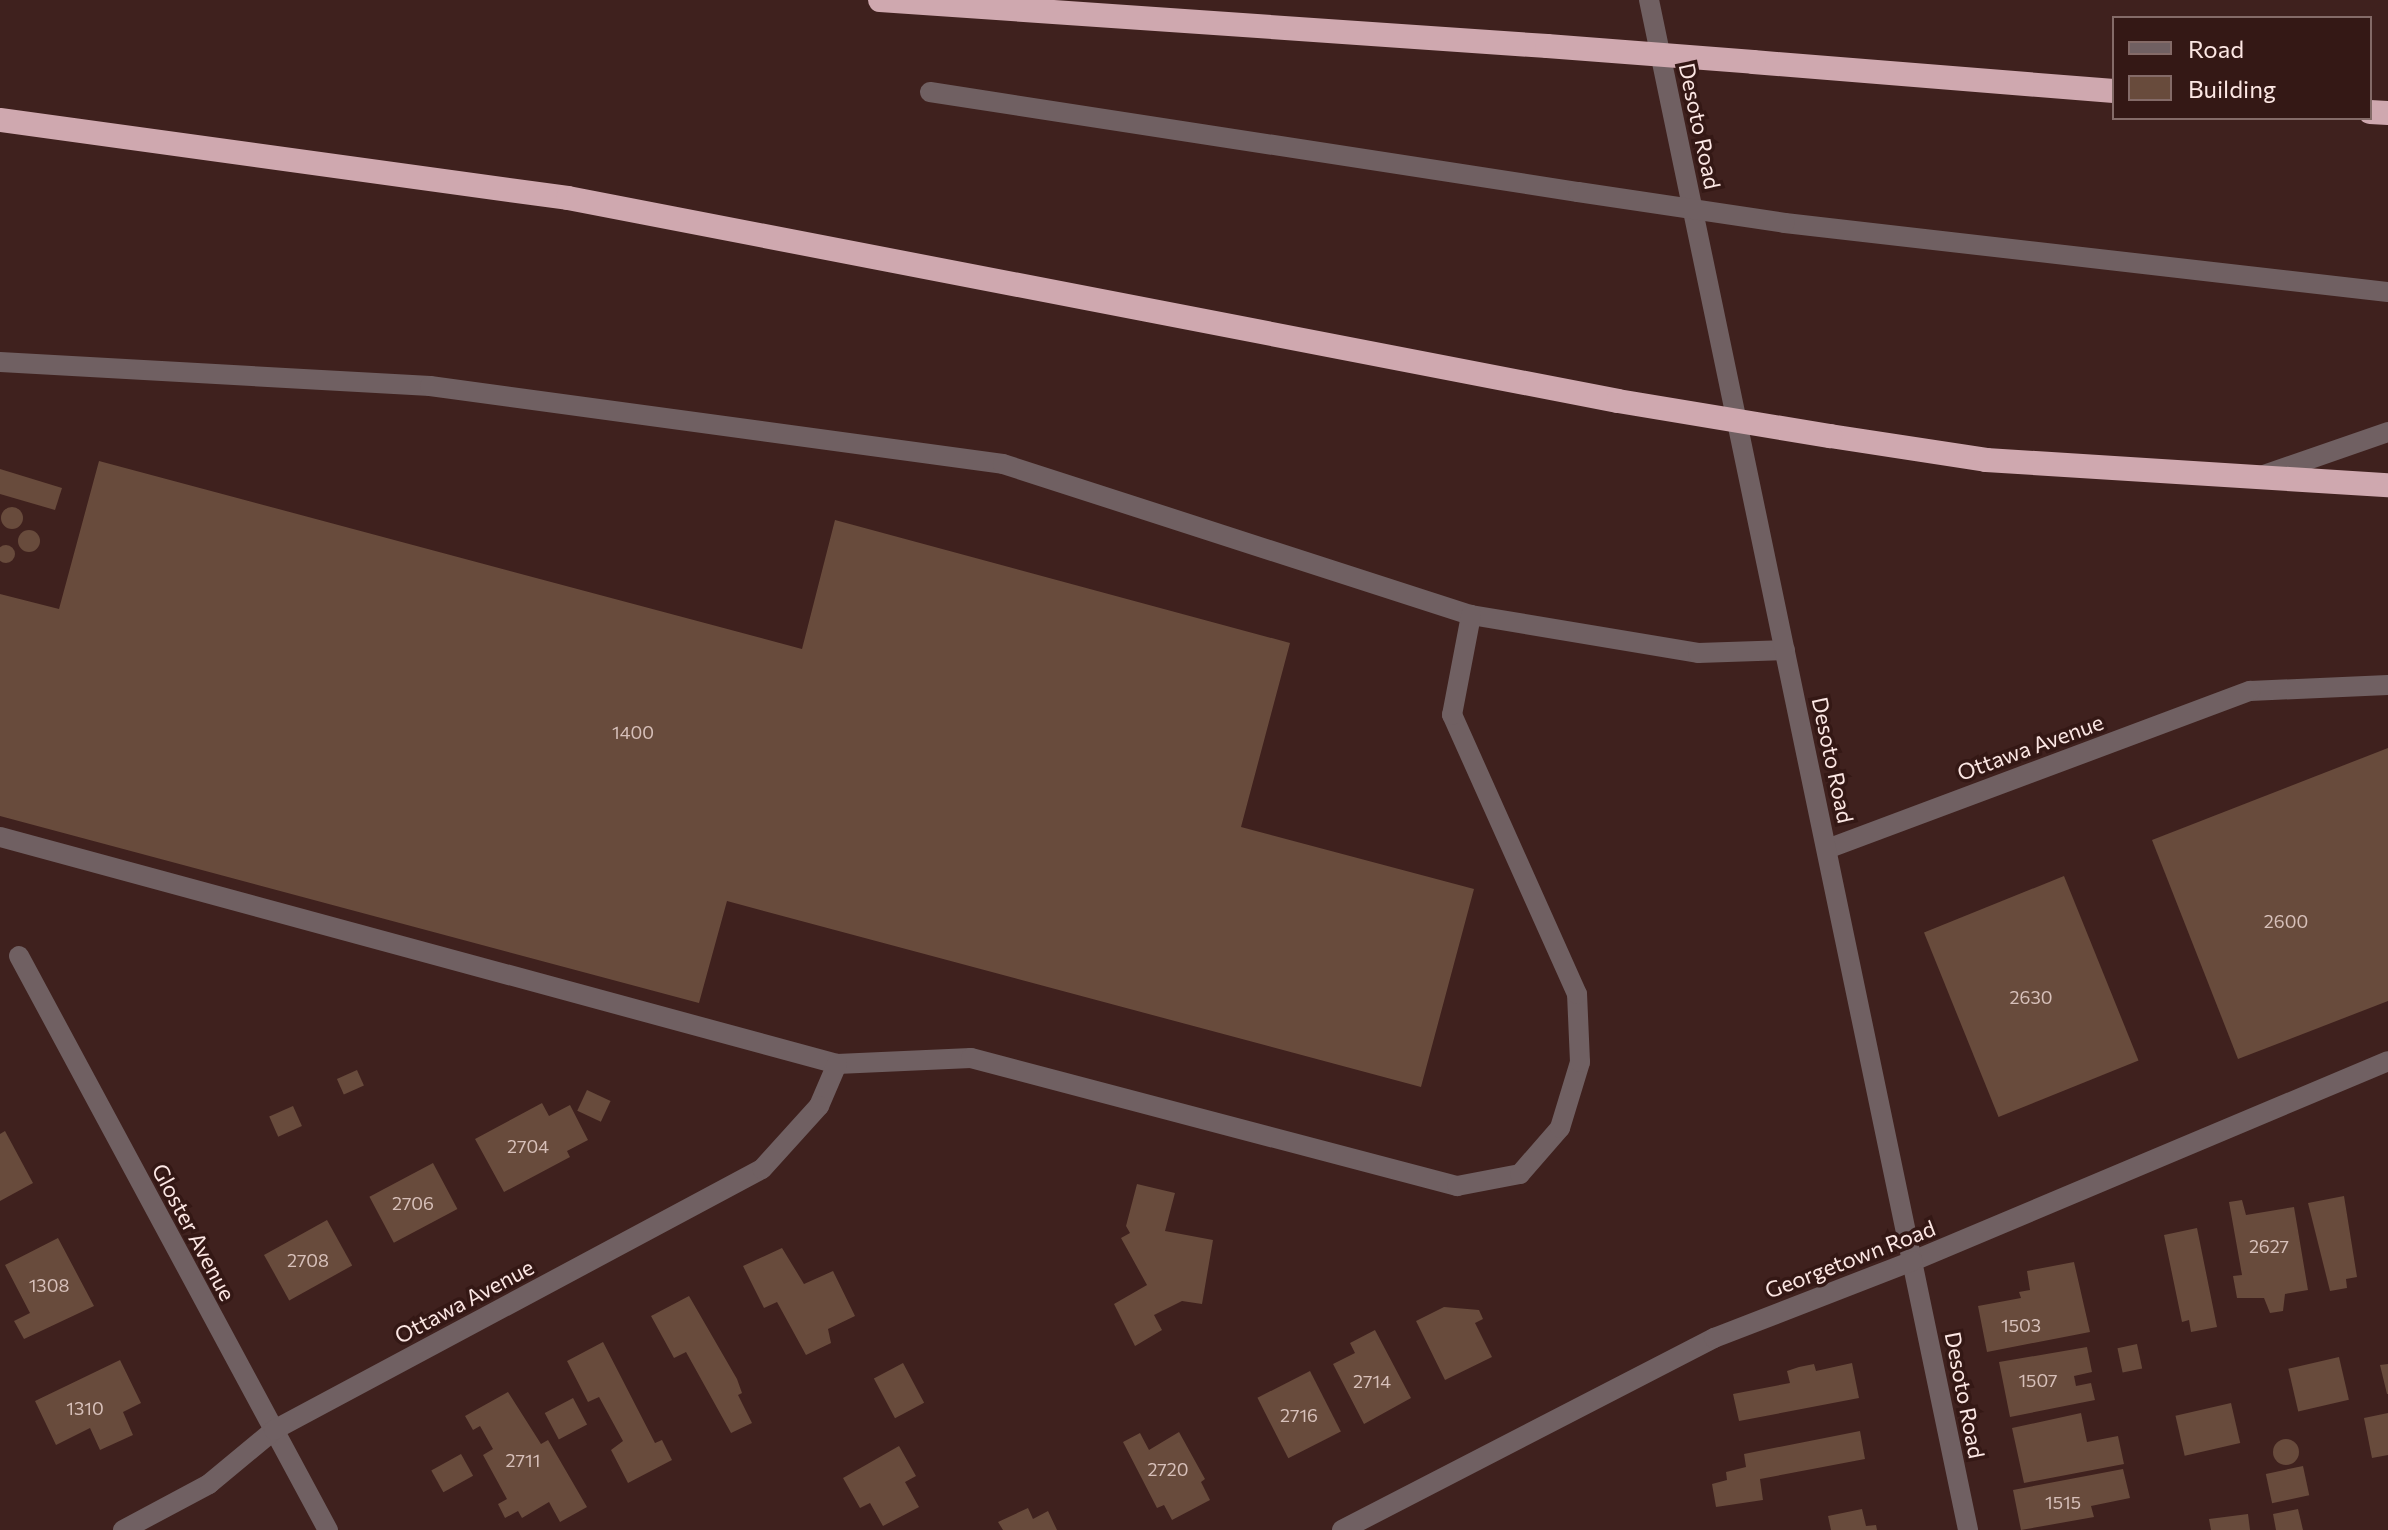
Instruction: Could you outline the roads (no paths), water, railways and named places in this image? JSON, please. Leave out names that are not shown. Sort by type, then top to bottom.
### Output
[{"type":"highway","points":[[880,0],[1547,46],[2112,91]]},
{"type":"highway","points":[[0,120],[133,135],[568,198],[1618,401],[1986,460],[2388,485]]},
{"type":"highway","points":[[0,126],[133,135]]},
{"type":"street","name":"Desoto Road","points":[[1649,0],[1968,1530]]},
{"type":"street","points":[[930,92],[1785,223],[2388,292]]},
{"type":"street","points":[[0,362],[430,386],[1003,464],[1471,615],[1698,653],[1785,650]]},
{"type":"street","points":[[2253,479],[2388,432]]},
{"type":"street","points":[[0,837],[837,1064],[971,1058],[1457,1186],[1520,1174],[1560,1128],[1580,1062],[1577,994],[1452,715],[1471,615]]},
{"type":"street","name":"Ottawa Avenue","points":[[1827,849],[2250,691],[2388,685]]},
{"type":"street","name":"Gloster Avenue","points":[[19,956],[328,1530]]},
{"type":"street","name":"Georgetown Road","points":[[1342,1530],[1714,1338],[1913,1261],[2388,1061]]},
{"type":"street","name":"Ottawa Avenue","points":[[123,1530],[209,1484],[274,1430],[762,1169],[819,1106],[837,1064]]}]
